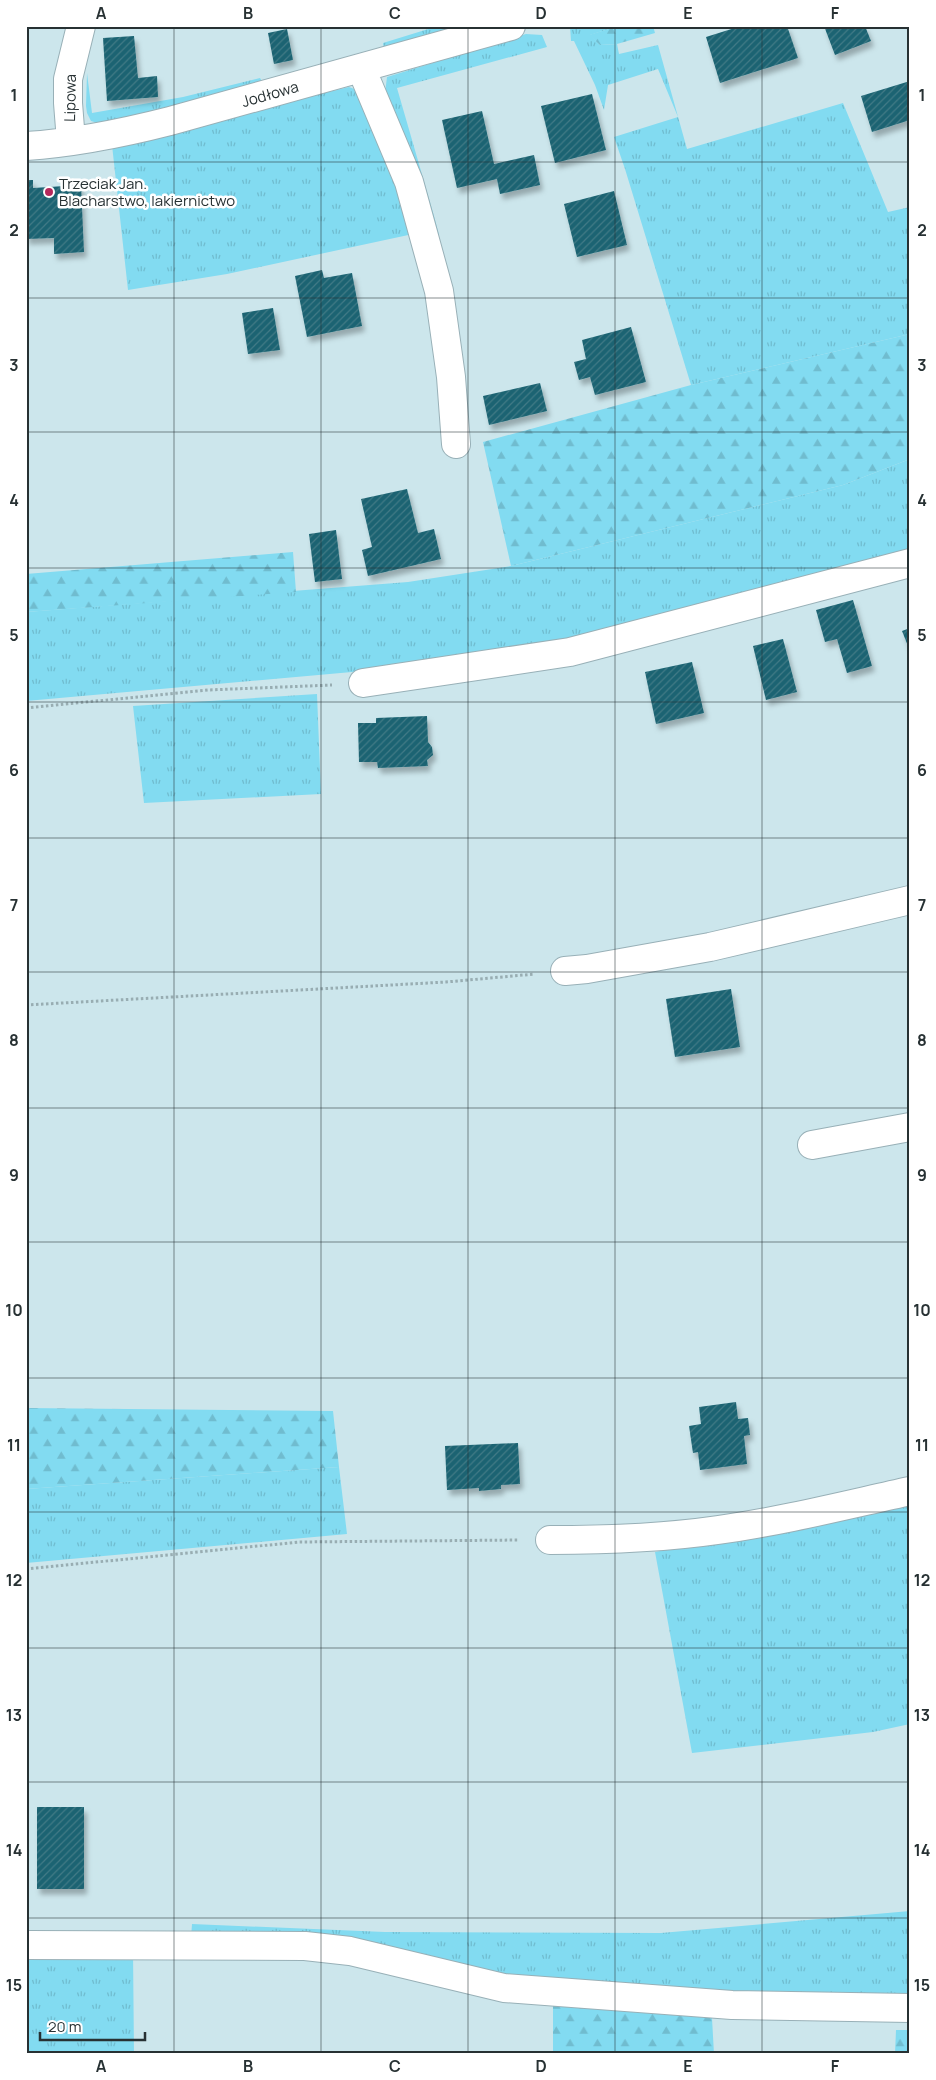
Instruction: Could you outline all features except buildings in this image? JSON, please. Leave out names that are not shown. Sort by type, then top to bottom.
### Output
[{"type":"street","name":"Lipowa","points":[[71,141],[68,79],[81,26]]},
{"type":"street","name":"Jodłowa","points":[[26,146],[127,132],[511,26]]},
{"type":"street","points":[[361,68],[409,182],[439,291],[456,444]]},
{"type":"street","points":[[363,684],[570,652],[910,563]]},
{"type":"street","points":[[565,971],[587,969],[710,947],[910,900]]},
{"type":"street","points":[[812,1146],[910,1127]]},
{"type":"street","points":[[550,1540],[594,1540],[717,1530],[811,1513],[910,1491]]},
{"type":"street","points":[[26,1945],[305,1946],[350,1951],[504,1988],[732,2005],[910,2008]]},
{"type":"path","points":[[26,708],[208,690],[363,684]]},
{"type":"path","points":[[26,1005],[446,982],[565,971]]},
{"type":"path","points":[[26,1569],[299,1542],[550,1540]]},
{"type":"green space","points":[[438,26],[486,26],[384,48],[383,43]]},
{"type":"green space","points":[[570,26],[618,26],[590,35],[600,45],[617,44],[619,54],[658,45],[687,149],[843,103],[888,212],[910,207],[910,334],[691,385],[614,137],[678,117],[658,69],[608,85],[604,110],[595,85],[574,41],[571,41]]},
{"type":"green space","points":[[618,26],[653,26],[655,33],[617,44],[600,45],[589,35]]},
{"type":"green space","points":[[526,34],[542,35],[547,47],[397,88],[439,235],[433,235],[385,93],[387,77]]},
{"type":"green space","points":[[87,73],[92,113],[183,97],[260,78],[265,86],[104,125],[91,121],[87,113]]},
{"type":"green space","points":[[349,87],[362,92],[413,234],[227,274],[128,290],[112,145]]},
{"type":"green space","points":[[910,334],[910,459],[843,485],[511,566],[483,442],[691,385]]},
{"type":"green space","points":[[910,459],[910,552],[567,642],[408,667],[26,701],[26,612],[408,582],[511,566],[843,485]]},
{"type":"green space","points":[[293,552],[296,592],[26,612],[26,574]]},
{"type":"green space","points":[[317,694],[321,794],[144,803],[133,706]]},
{"type":"green space","points":[[26,1408],[333,1411],[339,1467],[26,1489]]},
{"type":"green space","points":[[339,1467],[347,1534],[26,1563],[26,1489]]},
{"type":"green space","points":[[910,1500],[910,1724],[873,1732],[692,1753],[655,1552]]},
{"type":"green space","points":[[910,1911],[910,1997],[734,1994],[555,1984],[191,1938],[192,1924],[385,1932],[661,1933]]},
{"type":"green space","points":[[133,1950],[134,2054],[26,2054],[26,1956]]},
{"type":"green space","points":[[553,2006],[712,2018],[714,2054],[553,2054]]},
{"type":"green space","points":[[896,2030],[910,2030],[910,2054],[895,2054]]},
{"type":"place","name":"Trzeciak Jan. Blacharstwo, lakiernictwo","points":[[49,192]]}]
